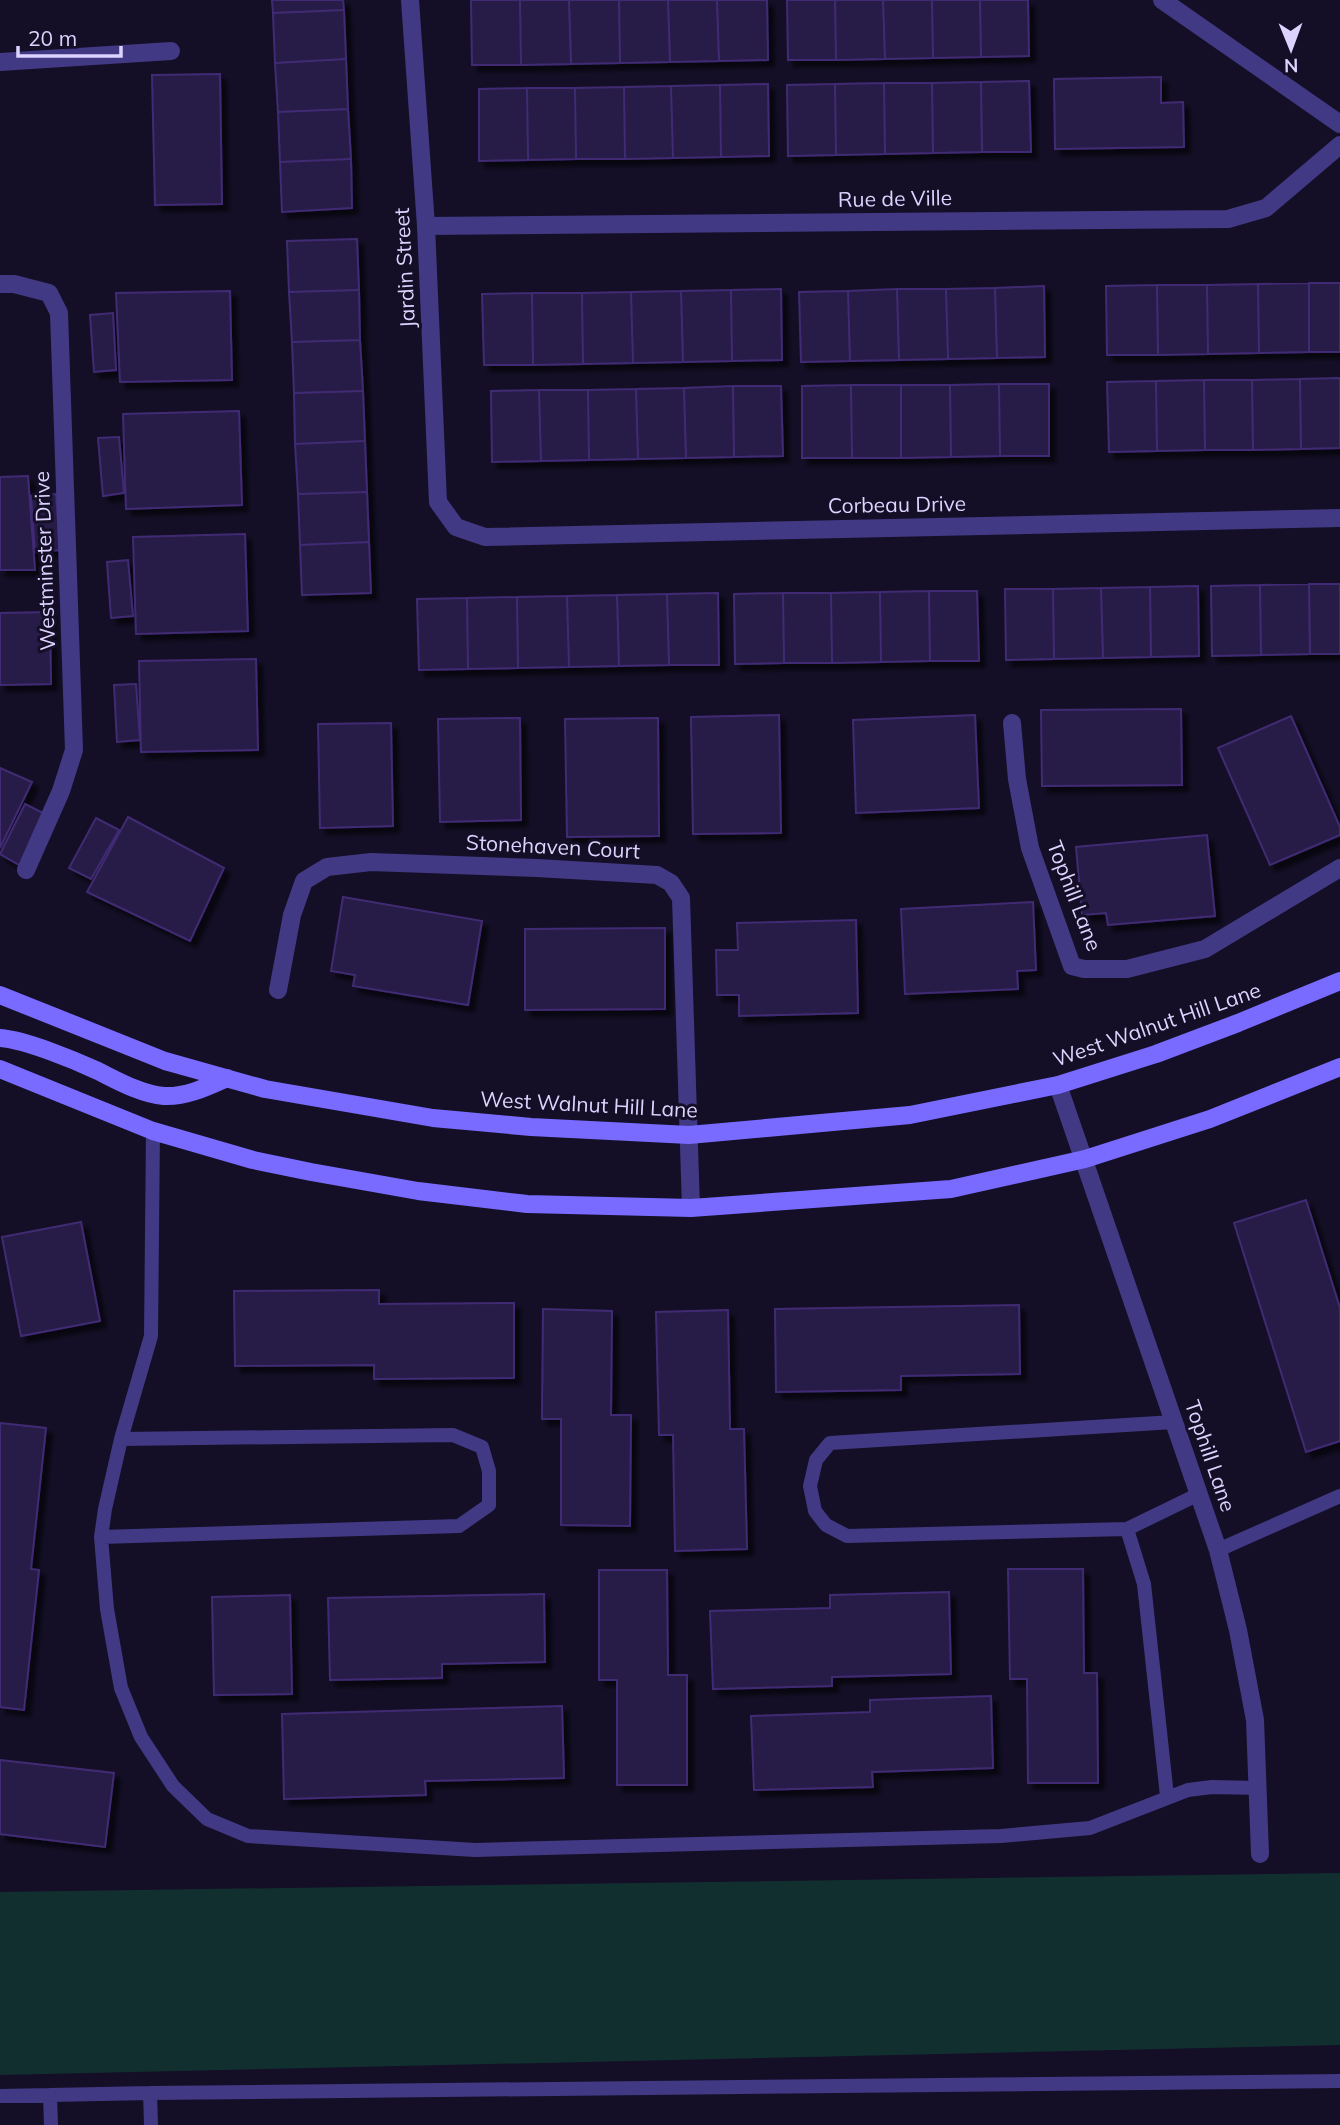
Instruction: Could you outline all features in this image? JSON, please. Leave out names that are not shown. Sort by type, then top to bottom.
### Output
[{"type":"main road","name":"West Walnut Hill Lane","points":[[0,995],[165,1061],[265,1089],[433,1118],[689,1135],[910,1115],[1058,1085],[1238,1024],[1340,981]]},
{"type":"main road","points":[[0,1038],[88,1066],[131,1087],[164,1096],[194,1092],[227,1079]]},
{"type":"main road","points":[[0,1069],[153,1131],[253,1160],[418,1191],[527,1204],[691,1208],[951,1189],[1085,1159],[1210,1119],[1340,1067]]},
{"type":"street","name":"Jardin Street","points":[[410,0],[426,226],[438,502],[456,527]]},
{"type":"street","points":[[1162,0],[1340,124]]},
{"type":"street","points":[[0,62],[171,51]]},
{"type":"street","name":"Rue de Ville","points":[[426,226],[1228,219],[1266,208],[1340,145]]},
{"type":"street","name":"Westminster Drive","points":[[0,284],[14,284],[49,293],[59,313],[74,750],[61,791],[26,870]]},
{"type":"street","name":"Corbeau Drive","points":[[456,527],[485,537],[1340,518]]},
{"type":"street","name":"Tophill Lane","points":[[1012,723],[1017,779],[1030,848],[1072,965],[1084,969],[1127,969],[1205,949],[1340,868]]},
{"type":"street","name":"Stonehaven Court","points":[[278,990],[292,915],[304,881],[327,867],[385,863],[537,867],[657,875],[671,883],[681,898],[691,1208]]},
{"type":"street","name":"Tophill Lane","points":[[1058,1085],[1218,1550],[1238,1630],[1255,1720],[1260,1854]]},
{"type":"lane","points":[[153,1131],[151,1336],[121,1438],[101,1536],[107,1609],[121,1688],[141,1737],[173,1786],[207,1819],[248,1836],[475,1850],[1002,1836],[1090,1828],[1188,1790],[1212,1787],[1258,1788]]},
{"type":"lane","points":[[1174,1422],[830,1443],[816,1460],[810,1486],[815,1511],[826,1525],[847,1536],[1127,1529],[1199,1494]]},
{"type":"lane","points":[[101,1536],[459,1526],[489,1505],[489,1471],[482,1447],[453,1434],[121,1438]]},
{"type":"lane","points":[[1218,1550],[1340,1496]]},
{"type":"lane","points":[[1127,1529],[1144,1584],[1167,1796]]},
{"type":"lane","points":[[0,2096],[1340,2081]]},
{"type":"lane","points":[[150,2093],[151,2125]]},
{"type":"lane","points":[[50,2095],[51,2125]]},
{"type":"green space","points":[[1340,1873],[1340,2045],[0,2075],[0,1892]]},
{"type":"building","points":[[272,0],[343,0],[344,10],[273,13]]},
{"type":"building","points":[[471,0],[520,0],[521,65],[472,65]]},
{"type":"building","points":[[520,0],[569,0],[571,64],[521,65]]},
{"type":"building","points":[[569,0],[619,0],[620,63],[571,64]]},
{"type":"building","points":[[619,0],[668,0],[670,62],[620,63]]},
{"type":"building","points":[[668,0],[717,0],[719,61],[670,62]]},
{"type":"building","points":[[717,0],[767,0],[768,60],[719,61]]},
{"type":"building","points":[[787,0],[835,0],[836,60],[788,60]]},
{"type":"building","points":[[835,0],[883,0],[885,59],[836,60]]},
{"type":"building","points":[[883,0],[932,0],[933,58],[885,59]]},
{"type":"building","points":[[932,0],[980,0],[981,57],[933,58]]},
{"type":"building","points":[[980,0],[1028,0],[1029,56],[981,57]]},
{"type":"building","points":[[344,10],[346,59],[275,63],[273,13]]},
{"type":"building","points":[[346,59],[348,109],[278,112],[275,63]]},
{"type":"building","points":[[220,74],[222,204],[155,205],[152,75]]},
{"type":"building","points":[[1161,77],[1161,103],[1183,102],[1184,147],[1055,149],[1054,79]]},
{"type":"building","points":[[1029,81],[1031,152],[982,152],[981,82]]},
{"type":"building","points":[[981,82],[982,152],[933,153],[932,83]]},
{"type":"building","points":[[884,83],[885,154],[836,155],[835,84]]},
{"type":"building","points":[[884,83],[932,83],[933,153],[885,154]]},
{"type":"building","points":[[768,84],[769,156],[721,157],[720,85]]},
{"type":"building","points":[[835,84],[836,155],[788,156],[787,85]]},
{"type":"building","points":[[720,85],[721,157],[673,158],[671,86]]},
{"type":"building","points":[[671,86],[673,158],[625,159],[624,87]]},
{"type":"building","points":[[624,87],[625,159],[576,159],[575,88]]},
{"type":"building","points":[[527,88],[528,160],[479,161],[479,89]]},
{"type":"building","points":[[527,88],[575,88],[576,159],[528,160]]},
{"type":"building","points":[[348,109],[351,159],[280,162],[278,112]]},
{"type":"building","points":[[351,159],[352,208],[282,212],[280,162]]},
{"type":"building","points":[[357,239],[359,290],[289,292],[287,241]]},
{"type":"building","points":[[1309,283],[1309,352],[1259,353],[1258,284]]},
{"type":"building","points":[[1309,283],[1340,283],[1340,352],[1309,352]]},
{"type":"building","points":[[1258,284],[1259,353],[1208,354],[1207,285]]},
{"type":"building","points":[[1157,285],[1158,355],[1107,355],[1106,286]]},
{"type":"building","points":[[1157,285],[1207,285],[1208,354],[1158,355]]},
{"type":"building","points":[[1044,286],[1045,357],[997,358],[995,288]]},
{"type":"building","points":[[995,288],[997,358],[948,359],[946,289]]},
{"type":"building","points":[[781,289],[782,360],[732,361],[731,290]]},
{"type":"building","points":[[897,289],[946,289],[948,359],[899,360]]},
{"type":"building","points":[[897,289],[899,360],[850,361],[848,291]]},
{"type":"building","points":[[359,290],[360,340],[292,342],[289,292]]},
{"type":"building","points":[[731,290],[732,361],[683,362],[681,291]]},
{"type":"building","points":[[230,291],[232,380],[120,382],[116,293]]},
{"type":"building","points":[[681,291],[683,362],[633,363],[631,292]]},
{"type":"building","points":[[848,291],[850,361],[801,362],[799,292]]},
{"type":"building","points":[[631,292],[633,363],[583,364],[582,293]]},
{"type":"building","points":[[532,293],[533,365],[484,365],[482,294]]},
{"type":"building","points":[[532,293],[582,293],[583,364],[533,365]]},
{"type":"building","points":[[113,313],[116,370],[94,372],[90,315]]},
{"type":"building","points":[[360,340],[363,391],[294,393],[292,342]]},
{"type":"building","points":[[1340,378],[1340,448],[1301,449],[1300,379]]},
{"type":"building","points":[[1300,379],[1301,449],[1253,450],[1252,380]]},
{"type":"building","points":[[1204,380],[1205,450],[1157,451],[1156,381]]},
{"type":"building","points":[[1204,380],[1252,380],[1253,450],[1205,450]]},
{"type":"building","points":[[1156,381],[1157,451],[1109,452],[1107,382]]},
{"type":"building","points":[[999,384],[1049,384],[1049,456],[1000,456]]},
{"type":"building","points":[[999,384],[1000,456],[951,457],[950,385]]},
{"type":"building","points":[[851,385],[901,385],[901,458],[852,458]]},
{"type":"building","points":[[851,385],[852,458],[802,458],[802,386]]},
{"type":"building","points":[[901,385],[950,385],[951,457],[901,458]]},
{"type":"building","points":[[733,386],[781,386],[783,456],[734,457]]},
{"type":"building","points":[[733,386],[734,457],[686,458],[684,388]]},
{"type":"building","points":[[684,388],[686,458],[638,459],[636,389]]},
{"type":"building","points":[[636,389],[638,459],[589,460],[588,390]]},
{"type":"building","points":[[539,390],[588,390],[589,460],[541,461]]},
{"type":"building","points":[[539,390],[541,461],[492,462],[491,391]]},
{"type":"building","points":[[363,391],[365,441],[295,444],[294,393]]},
{"type":"building","points":[[239,411],[242,505],[126,509],[123,414]]},
{"type":"building","points":[[119,437],[124,493],[103,496],[98,438]]},
{"type":"building","points":[[365,441],[367,492],[298,494],[295,444]]},
{"type":"building","points":[[28,476],[35,570],[0,570],[0,477]]},
{"type":"building","points":[[367,492],[369,542],[300,545],[298,494]]},
{"type":"building","points":[[56,494],[60,550],[35,552],[31,496]]},
{"type":"building","points":[[245,534],[248,631],[136,634],[133,537]]},
{"type":"building","points":[[369,542],[371,593],[302,595],[300,545]]},
{"type":"building","points":[[128,560],[133,616],[111,618],[107,562]]},
{"type":"building","points":[[1309,584],[1340,584],[1340,654],[1310,654]]},
{"type":"building","points":[[1309,584],[1310,654],[1261,655],[1260,585]]},
{"type":"building","points":[[1260,585],[1261,655],[1212,656],[1211,586]]},
{"type":"building","points":[[1198,586],[1199,656],[1151,657],[1150,587]]},
{"type":"building","points":[[1150,587],[1151,657],[1103,658],[1101,588]]},
{"type":"building","points":[[1101,588],[1103,658],[1054,659],[1053,589]]},
{"type":"building","points":[[1005,589],[1053,589],[1054,659],[1006,660]]},
{"type":"building","points":[[929,591],[930,661],[881,662],[880,592]]},
{"type":"building","points":[[929,591],[977,591],[979,661],[930,661]]},
{"type":"building","points":[[880,592],[881,662],[832,663],[831,593]]},
{"type":"building","points":[[718,593],[719,665],[669,665],[667,594]]},
{"type":"building","points":[[783,593],[784,663],[735,664],[734,594]]},
{"type":"building","points":[[783,593],[831,593],[832,663],[784,663]]},
{"type":"building","points":[[667,594],[669,665],[619,666],[617,595]]},
{"type":"building","points":[[617,595],[619,666],[569,667],[567,596]]},
{"type":"building","points":[[567,596],[569,667],[518,668],[517,597]]},
{"type":"building","points":[[517,597],[518,668],[468,669],[467,598]]},
{"type":"building","points":[[467,598],[468,669],[419,670],[417,599]]},
{"type":"building","points":[[50,612],[51,684],[0,685],[0,613]]},
{"type":"building","points":[[256,659],[258,750],[141,752],[139,661]]},
{"type":"building","points":[[136,684],[140,740],[117,742],[114,685]]},
{"type":"building","points":[[1181,709],[1182,785],[1042,786],[1041,710]]},
{"type":"building","points":[[779,715],[781,833],[693,834],[691,717]]},
{"type":"building","points":[[975,715],[979,808],[856,813],[853,720]]},
{"type":"building","points":[[1291,716],[1340,827],[1340,835],[1270,865],[1218,748]]},
{"type":"building","points":[[520,718],[521,820],[440,822],[438,719]]},
{"type":"building","points":[[658,718],[659,836],[567,837],[565,719]]},
{"type":"building","points":[[391,723],[393,826],[320,828],[318,724]]},
{"type":"building","points":[[0,768],[32,782],[0,848]]},
{"type":"building","points":[[25,804],[47,815],[21,866],[0,854]]},
{"type":"building","points":[[128,817],[224,868],[190,941],[87,892]]},
{"type":"building","points":[[96,818],[119,830],[91,879],[69,868]]},
{"type":"building","points":[[1207,835],[1215,916],[1108,925],[1106,913],[1082,915],[1076,847]]},
{"type":"building","points":[[343,897],[482,921],[468,1005],[353,986],[355,975],[331,971]]},
{"type":"building","points":[[1033,902],[1036,970],[1017,971],[1018,989],[905,994],[901,909]]},
{"type":"building","points":[[856,920],[858,1013],[739,1016],[739,995],[717,995],[716,950],[738,950],[737,923]]},
{"type":"building","points":[[665,928],[665,1009],[525,1010],[525,929]]},
{"type":"building","points":[[1306,1200],[1340,1308],[1340,1441],[1306,1452],[1234,1223]]},
{"type":"building","points":[[81,1222],[100,1321],[21,1336],[2,1237]]},
{"type":"building","points":[[379,1290],[379,1304],[514,1303],[514,1378],[374,1379],[374,1365],[235,1366],[234,1291]]},
{"type":"building","points":[[1019,1305],[1020,1374],[901,1376],[901,1390],[776,1392],[775,1309]]},
{"type":"building","points":[[543,1309],[612,1311],[611,1415],[631,1415],[630,1526],[561,1525],[561,1419],[542,1419]]},
{"type":"building","points":[[728,1310],[730,1429],[744,1429],[747,1549],[675,1551],[673,1435],[659,1435],[656,1312]]},
{"type":"building","points":[[0,1423],[46,1428],[31,1569],[39,1570],[24,1710],[0,1707]]},
{"type":"building","points":[[1008,1569],[1083,1569],[1084,1673],[1097,1673],[1098,1783],[1028,1783],[1027,1679],[1010,1679]]},
{"type":"building","points":[[599,1570],[667,1570],[668,1675],[687,1675],[687,1785],[617,1785],[617,1680],[599,1680]]},
{"type":"building","points":[[949,1592],[951,1674],[832,1677],[832,1686],[713,1689],[710,1611],[830,1608],[830,1595]]},
{"type":"building","points":[[544,1594],[545,1662],[442,1664],[442,1678],[330,1680],[328,1598]]},
{"type":"building","points":[[290,1595],[292,1694],[214,1695],[212,1597]]},
{"type":"building","points":[[991,1696],[993,1768],[872,1772],[873,1787],[754,1790],[751,1716],[870,1712],[870,1700]]},
{"type":"building","points":[[562,1706],[564,1778],[425,1781],[426,1795],[284,1799],[282,1714]]},
{"type":"building","points":[[0,1760],[114,1773],[105,1847],[0,1834]]}]
